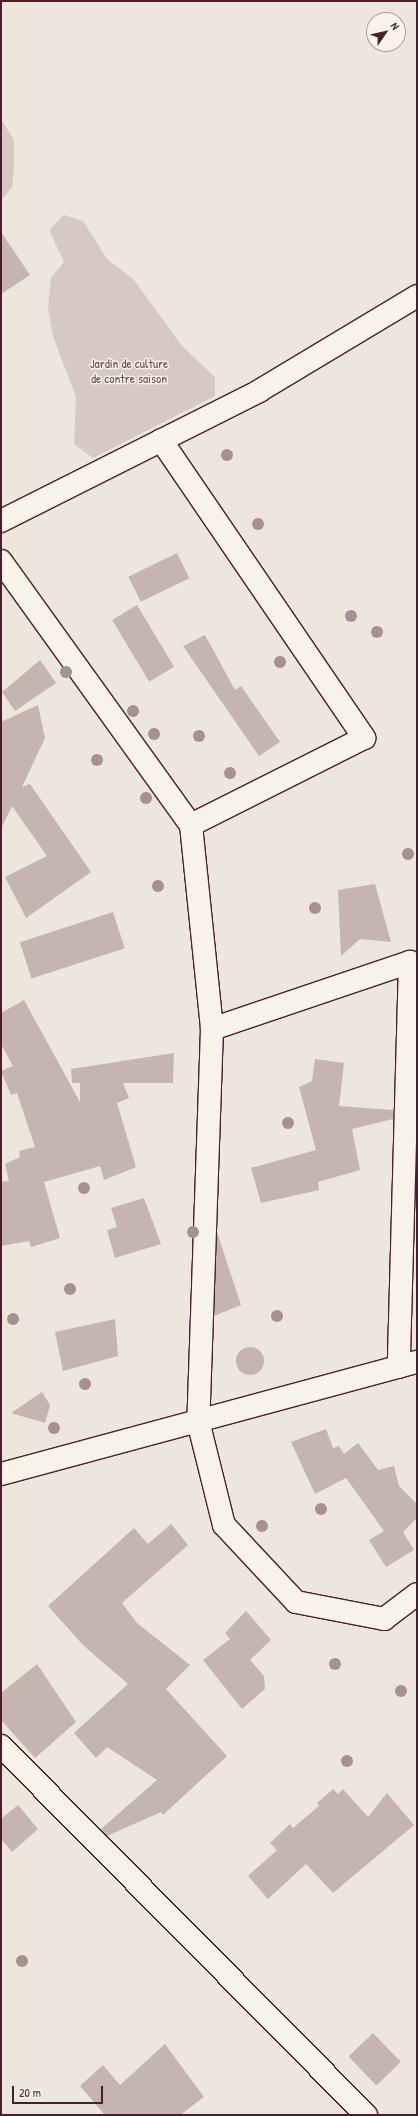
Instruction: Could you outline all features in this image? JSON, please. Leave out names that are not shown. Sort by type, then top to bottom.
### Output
[{"type":"street","points":[[1,521],[259,391],[417,296]]},
{"type":"street","points":[[161,440],[364,738],[191,825]]},
{"type":"street","points":[[1,561],[191,825],[212,1029],[198,1421],[224,1525],[296,1602],[384,1619],[417,1594]]},
{"type":"street","points":[[1,1474],[408,1365],[414,961],[212,1029]]},
{"type":"street","points":[[1,1746],[366,2115]]},
{"type":"green space","points":[[1,119],[14,140],[14,167],[12,187],[1,201]]},
{"type":"green space","name":"Jardin de culture de contre saison","points":[[64,215],[83,221],[107,259],[134,280],[182,346],[215,377],[215,396],[93,458],[74,444],[76,397],[53,336],[48,308],[51,278],[64,262],[49,230]]},
{"type":"building","points":[[1,232],[30,275],[1,294]]},
{"type":"building","points":[[177,553],[189,578],[141,602],[128,577]]},
{"type":"building","points":[[137,605],[174,667],[149,682],[112,620]]},
{"type":"building","points":[[205,635],[235,690],[241,686],[280,742],[259,756],[183,646]]},
{"type":"building","points":[[40,660],[56,683],[15,711],[2,692]]},
{"type":"building","points":[[38,705],[45,738],[22,787],[30,784],[91,872],[26,918],[5,877],[47,856],[12,806],[1,829],[1,722]]},
{"type":"building","points":[[375,884],[391,942],[360,939],[341,956],[338,890]]},
{"type":"building","points":[[113,912],[125,948],[32,978],[20,942]]},
{"type":"building","points":[[24,1000],[80,1102],[80,1083],[72,1083],[71,1069],[174,1053],[173,1083],[123,1083],[129,1098],[117,1103],[136,1167],[104,1180],[100,1166],[44,1182],[60,1238],[31,1247],[29,1241],[1,1246],[1,1182],[9,1181],[5,1164],[20,1157],[19,1151],[35,1147],[17,1093],[11,1095],[1,1071],[13,1066],[1,1044],[1,1013]]},
{"type":"building","points":[[315,1059],[344,1063],[339,1106],[393,1110],[393,1119],[352,1129],[360,1170],[318,1182],[319,1190],[261,1203],[251,1168],[316,1150],[299,1087],[312,1081]]},
{"type":"building","points":[[144,1198],[161,1244],[115,1258],[107,1230],[117,1227],[111,1208]]},
{"type":"building","points":[[217,1232],[241,1305],[214,1316]]},
{"type":"building","points":[[115,1319],[118,1356],[63,1371],[55,1332]]},
{"type":"building","points":[[250,1347],[260,1351],[264,1361],[260,1371],[250,1375],[240,1371],[236,1361],[240,1351]]},
{"type":"building","points":[[42,1392],[50,1405],[45,1423],[11,1413]]},
{"type":"building","points":[[326,1429],[333,1448],[339,1446],[344,1454],[358,1443],[378,1470],[394,1466],[399,1486],[417,1504],[417,1518],[403,1532],[414,1550],[386,1567],[369,1540],[384,1531],[346,1478],[315,1494],[291,1442]]},
{"type":"building","points":[[171,1524],[188,1545],[122,1603],[137,1623],[190,1665],[166,1689],[227,1756],[163,1815],[161,1812],[107,1836],[101,1829],[157,1780],[107,1747],[96,1758],[74,1733],[128,1684],[84,1646],[48,1606],[134,1528],[148,1544]]},
{"type":"building","points":[[246,1611],[271,1640],[250,1660],[264,1676],[265,1689],[242,1709],[203,1660],[230,1639],[225,1633]]},
{"type":"building","points":[[37,1664],[76,1722],[35,1758],[1,1720],[1,1693]]},
{"type":"building","points":[[333,1789],[338,1794],[343,1789],[368,1817],[387,1793],[414,1825],[333,1893],[306,1864],[268,1899],[248,1876],[277,1850],[270,1843],[290,1824],[293,1828],[319,1806],[317,1803]]},
{"type":"building","points":[[18,1805],[38,1829],[12,1852],[1,1839],[1,1819]]},
{"type":"building","points":[[373,2033],[401,2062],[376,2085],[349,2057]]},
{"type":"building","points":[[165,2044],[204,2097],[180,2115],[105,2115],[80,2086],[103,2065],[120,2085]]}]
